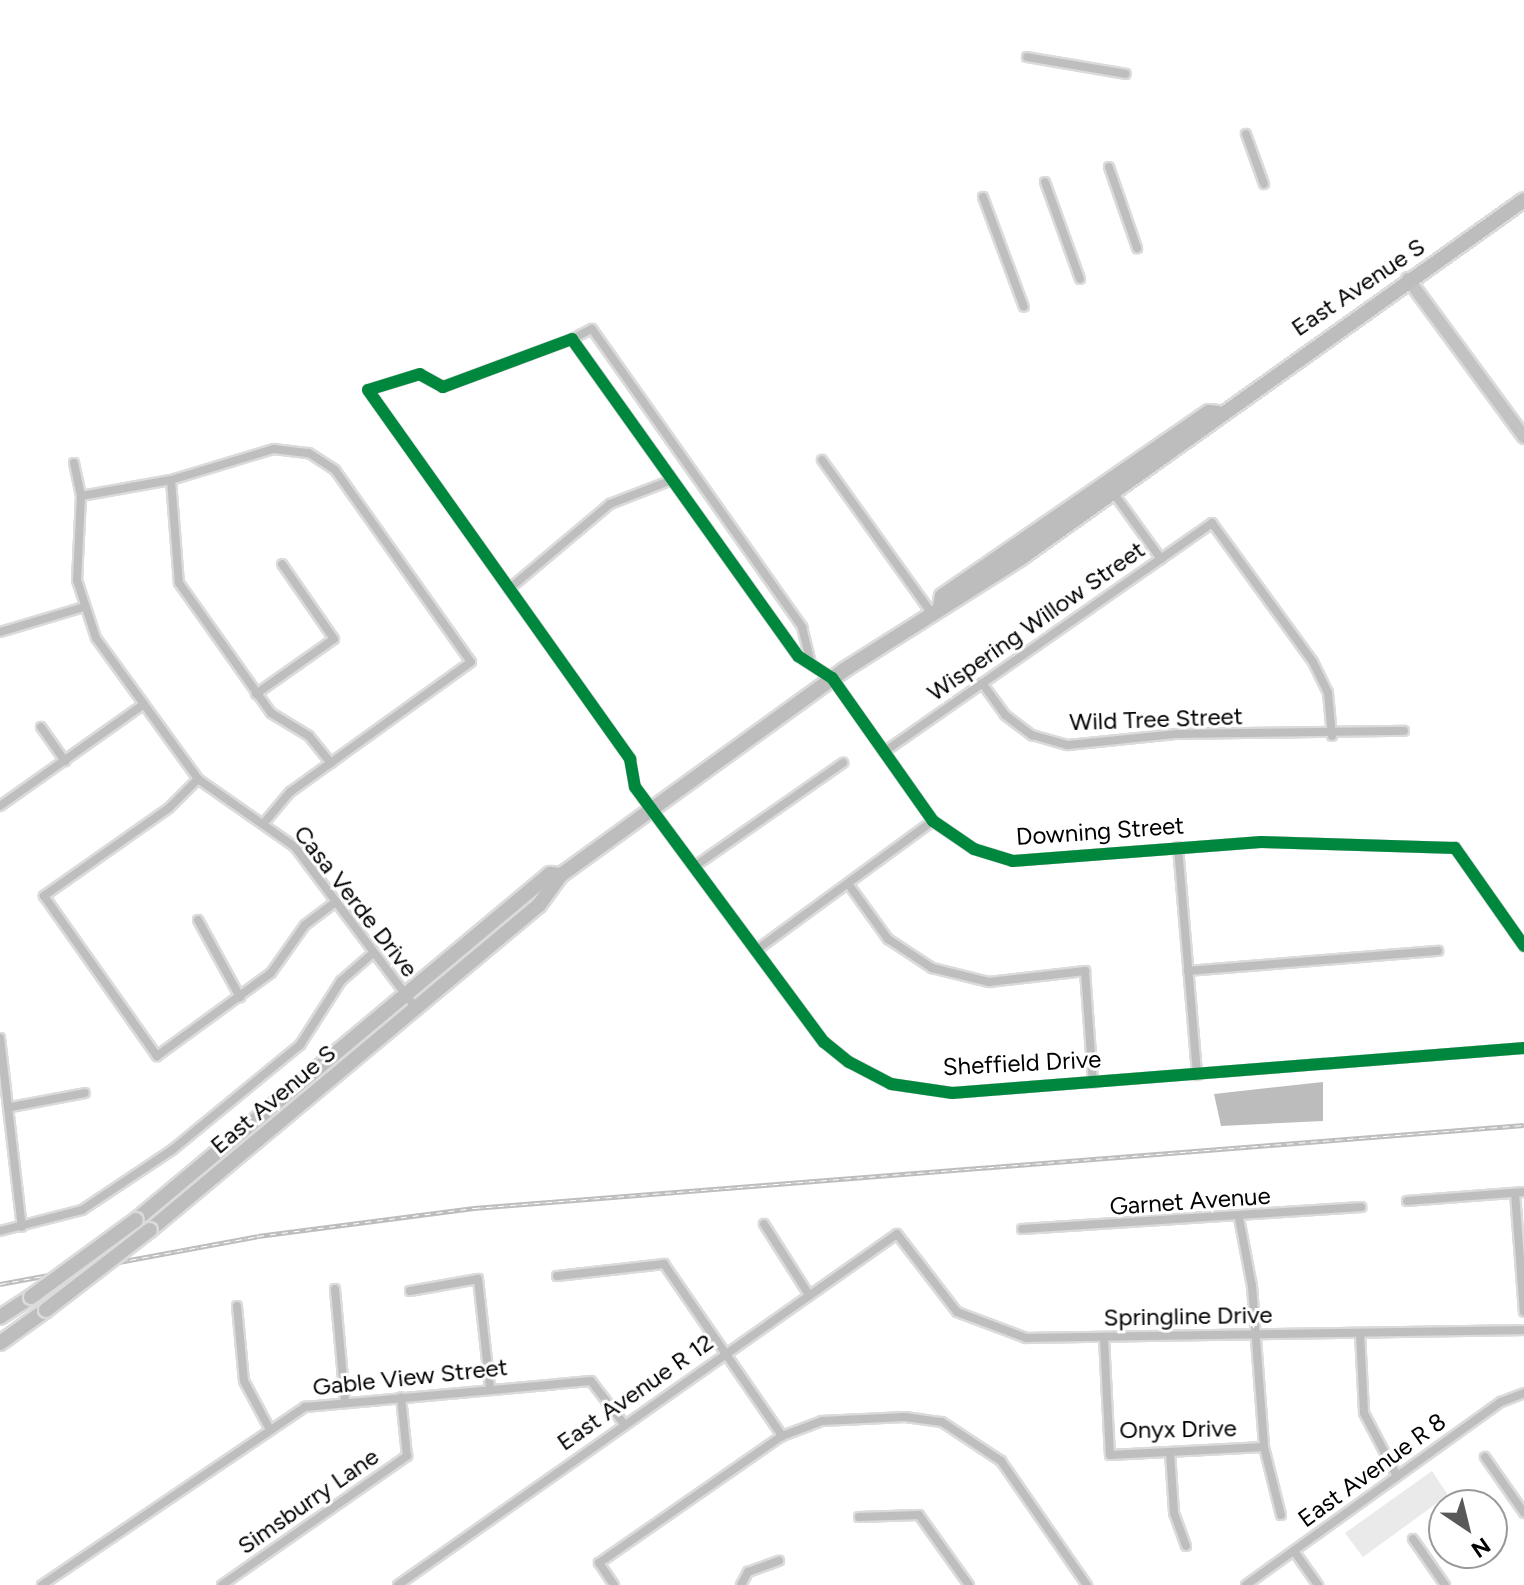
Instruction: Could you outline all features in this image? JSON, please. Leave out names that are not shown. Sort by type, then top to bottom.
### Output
[{"type":"main road","name":"East Avenue S","points":[[0,1343],[150,1230],[556,890],[561,875],[832,678],[1113,494],[1218,413],[1524,200]]},
{"type":"main road","points":[[1408,279],[1524,437]]},
{"type":"main road","name":"East Avenue S","points":[[935,610],[942,596],[1157,448],[1218,413]]},
{"type":"main road","name":"East Avenue S","points":[[0,1317],[136,1220],[550,874],[561,875]]},
{"type":"street","points":[[1027,57],[1126,74]]},
{"type":"street","points":[[1246,134],[1264,184]]},
{"type":"street","points":[[1109,167],[1137,248]]},
{"type":"street","points":[[1045,182],[1080,279]]},
{"type":"street","points":[[983,197],[1024,307]]},
{"type":"street","points":[[572,339],[592,329],[802,627],[811,662]]},
{"type":"street","name":"Downing Street","points":[[572,339],[798,656],[832,678],[933,821],[974,849],[1013,861],[1178,847],[1455,848],[1524,946]]},
{"type":"street","name":"Sheffield Drive","points":[[572,339],[443,387],[420,374],[368,390],[630,759],[635,787],[698,864],[824,1042],[891,1084],[952,1093],[1524,1048]]},
{"type":"street","points":[[1157,448],[1113,494],[1161,559]]},
{"type":"street","points":[[81,496],[171,480],[274,449],[309,453],[335,470],[471,662],[331,763],[266,821]]},
{"type":"street","points":[[822,460],[935,610]]},
{"type":"street","name":"Casa Verde Drive","points":[[74,463],[81,496],[77,580],[96,638],[198,779],[266,821],[336,902],[372,954],[415,1007]]},
{"type":"street","points":[[171,480],[179,583],[256,694],[331,763]]},
{"type":"street","points":[[509,589],[610,504],[672,480]]},
{"type":"street","name":"Wispering Willow Street","points":[[884,752],[1212,523],[1313,662],[1328,693],[1332,736]]},
{"type":"street","points":[[256,694],[334,639],[282,564]]},
{"type":"street","points":[[0,632],[84,607]]},
{"type":"street","name":"Wild Tree Street","points":[[982,683],[1005,715],[1032,735],[1068,745],[1177,734],[1332,736],[1404,731]]},
{"type":"street","points":[[0,806],[144,704]]},
{"type":"street","points":[[41,727],[65,761]]},
{"type":"street","points":[[698,864],[843,763]]},
{"type":"street","points":[[198,779],[169,808],[44,896],[157,1056],[240,997],[336,902]]},
{"type":"street","points":[[758,949],[933,821]]},
{"type":"street","points":[[1178,847],[1197,1075]]},
{"type":"street","points":[[849,885],[888,939],[932,968],[989,982],[1085,971],[1093,1083]]},
{"type":"street","points":[[198,920],[240,997]]},
{"type":"street","points":[[1188,971],[1438,951]]},
{"type":"street","points":[[0,1231],[82,1210],[206,1123],[300,1045],[341,981],[372,954]]},
{"type":"street","points":[[0,1038],[11,1107],[22,1227]]},
{"type":"street","points":[[11,1107],[85,1093]]},
{"type":"street","points":[[1407,1201],[1519,1192],[1524,1312]]},
{"type":"street","name":"Garnet Avenue","points":[[1022,1229],[1239,1218],[1361,1207]]},
{"type":"street","points":[[1239,1218],[1256,1335],[1264,1447],[1281,1515]]},
{"type":"street","points":[[764,1224],[809,1295]]},
{"type":"street","name":"Springline Drive","points":[[897,1234],[957,1312],[983,1326],[1026,1338],[1524,1330]]},
{"type":"street","name":"East Avenue R 12","points":[[398,1585],[897,1234]]},
{"type":"street","points":[[557,1276],[664,1264],[782,1436]]},
{"type":"street","points":[[410,1291],[478,1279],[490,1388]]},
{"type":"street","points":[[335,1289],[345,1401]]},
{"type":"street","points":[[237,1306],[244,1381],[268,1426]]},
{"type":"street","points":[[1360,1333],[1364,1413],[1397,1476]]},
{"type":"street","name":"Onyx Drive","points":[[1104,1338],[1110,1455],[1264,1447]]},
{"type":"street","name":"Gable View Street","points":[[42,1585],[268,1426],[305,1407],[591,1381],[624,1424]]},
{"type":"street","name":"East Avenue R 8","points":[[1246,1585],[1397,1476],[1524,1393]]},
{"type":"street","name":"Simsburry Lane","points":[[222,1585],[407,1456],[401,1397]]},
{"type":"street","points":[[614,1585],[599,1563],[782,1436],[822,1421],[942,1422],[1001,1461],[1087,1585]]},
{"type":"street","points":[[1170,1452],[1174,1513],[1186,1546]]},
{"type":"street","points":[[1485,1457],[1524,1513]]},
{"type":"street","points":[[859,1517],[919,1515],[969,1585]]},
{"type":"street","points":[[1413,1539],[1445,1585]]},
{"type":"street","points":[[1294,1551],[1318,1585]]},
{"type":"street","points":[[741,1585],[748,1572],[779,1561]]},
{"type":"shaded area","points":[[1323,1082],[1323,1121],[1221,1126],[1214,1094]]},
{"type":"shaded area","points":[[1432,1471],[1444,1489],[1428,1489],[1428,1510],[1363,1557],[1345,1533]]},
{"type":"railway","points":[[0,1284],[258,1236],[474,1208],[1524,1125]]},
{"type":"cycle path","points":[[1524,946],[1455,848],[1261,842],[1013,861],[974,849],[933,821],[832,678],[798,656],[572,339],[443,387],[420,374],[368,390],[630,759],[635,787],[824,1042],[849,1062],[891,1084],[952,1093],[1524,1048]]}]
